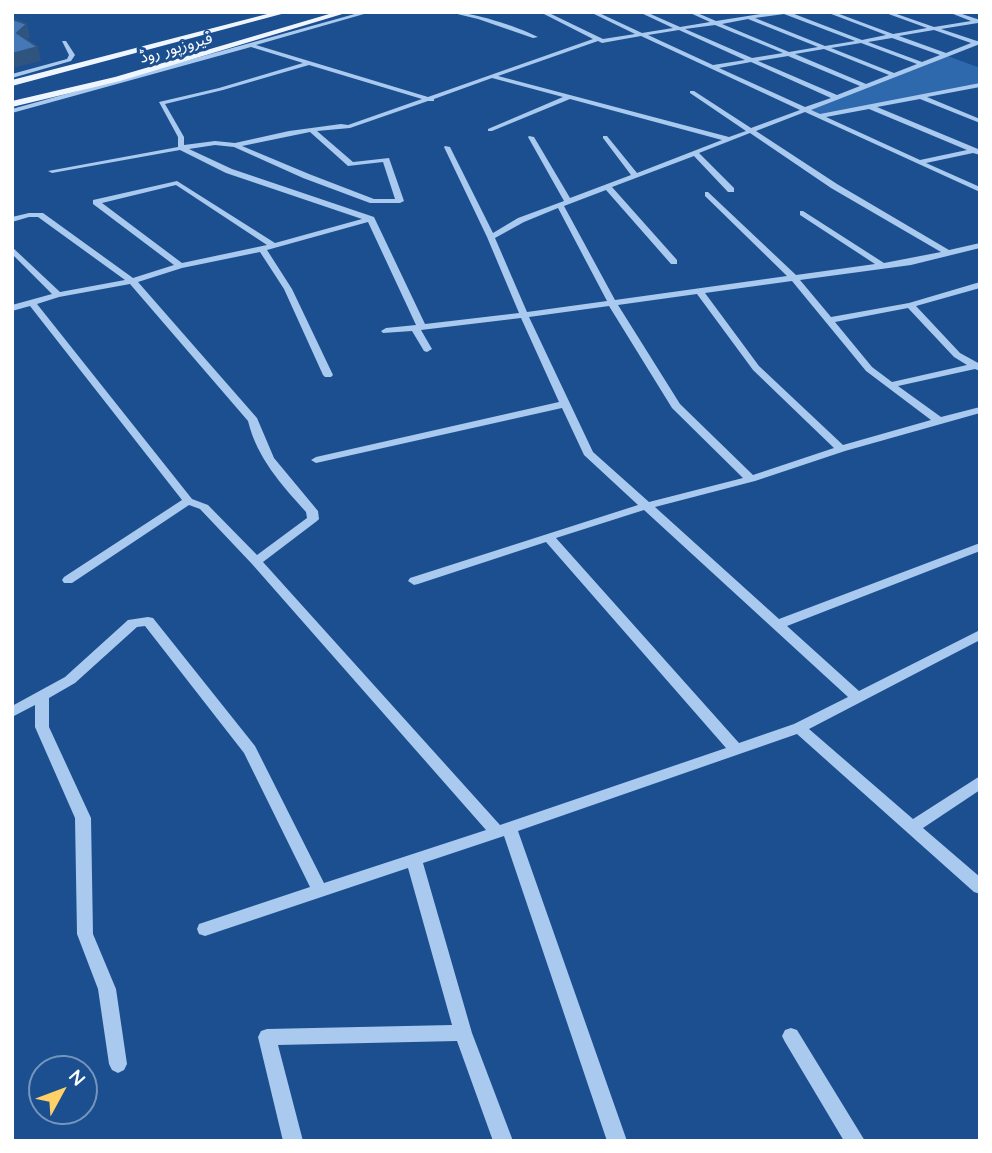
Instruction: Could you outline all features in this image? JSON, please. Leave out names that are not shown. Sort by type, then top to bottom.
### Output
[{"type":"main road","name":"فیروزپور روڈ","points":[[13,78],[26,79],[285,12]]},
{"type":"main road","name":"فیروزپور روڈ","points":[[15,103],[130,75],[345,12]]},
{"type":"main road","points":[[15,103],[116,72],[128,65],[171,58],[268,33]]},
{"type":"main road","points":[[107,58],[128,65]]},
{"type":"street","points":[[12,111],[253,46],[367,12]]},
{"type":"street","points":[[451,12],[479,18],[535,37]]},
{"type":"street","points":[[542,12],[602,41],[784,12],[921,64]]},
{"type":"street","points":[[592,12],[980,190]]},
{"type":"street","points":[[641,12],[835,97]]},
{"type":"street","points":[[690,12],[865,86]]},
{"type":"street","points":[[828,12],[945,55]]},
{"type":"street","points":[[885,12],[978,43]]},
{"type":"street","points":[[950,12],[979,22]]},
{"type":"street","points":[[750,18],[894,75]]},
{"type":"street","points":[[712,67],[979,22]]},
{"type":"street","points":[[52,171],[181,148],[215,143],[235,145],[311,130],[348,127],[432,100],[598,39]]},
{"type":"street","points":[[13,78],[65,62],[72,57],[64,42]]},
{"type":"street","points":[[491,237],[521,220],[978,43]]},
{"type":"street","points":[[253,46],[432,100]]},
{"type":"street","points":[[181,148],[181,137],[161,103],[221,89],[309,63]]},
{"type":"street","points":[[492,77],[728,139]]},
{"type":"street","points":[[820,116],[980,85]]},
{"type":"street","points":[[962,89],[980,95]]},
{"type":"street","points":[[692,92],[834,186],[948,253]]},
{"type":"street","points":[[490,130],[570,97]]},
{"type":"street","points":[[920,97],[980,121]]},
{"type":"street","points":[[871,107],[978,151]]},
{"type":"street","points":[[235,145],[373,201],[400,201],[386,160],[351,164],[311,130]]},
{"type":"street","points":[[605,136],[635,175]]},
{"type":"street","points":[[531,137],[612,303],[676,406],[751,479]]},
{"type":"street","points":[[447,147],[491,237],[588,453],[858,698]]},
{"type":"street","points":[[181,148],[229,171],[371,219],[427,349]]},
{"type":"street","points":[[919,162],[978,151]]},
{"type":"street","points":[[694,152],[731,190]]},
{"type":"street","points":[[180,266],[96,202],[177,183],[274,246]]},
{"type":"street","points":[[607,186],[674,262]]},
{"type":"street","points":[[708,194],[794,278],[869,369],[939,421]]},
{"type":"street","points":[[803,213],[883,266]]},
{"type":"street","points":[[12,220],[40,215],[132,281],[253,420],[256,437],[270,463],[312,511],[313,519],[256,561]]},
{"type":"street","points":[[12,309],[58,295],[132,281],[180,266],[274,246],[371,219]]},
{"type":"street","points":[[386,331],[883,266],[980,245]]},
{"type":"street","points":[[262,249],[288,289],[328,374]]},
{"type":"street","points":[[12,250],[58,295]]},
{"type":"street","points":[[829,320],[910,305],[980,285]]},
{"type":"street","points":[[699,291],[757,368],[841,449]]},
{"type":"street","points":[[32,303],[188,501],[204,507],[256,561],[503,830],[617,1141]]},
{"type":"street","points":[[910,305],[957,355],[977,367]]},
{"type":"street","points":[[890,385],[977,367]]},
{"type":"street","points":[[316,460],[565,404]]},
{"type":"street","points":[[414,581],[646,506],[751,479],[841,449],[980,410]]},
{"type":"street","points":[[68,580],[188,501]]},
{"type":"street","points":[[548,537],[736,750]]},
{"type":"street","points":[[776,625],[980,547]]},
{"type":"street","points":[[13,711],[70,680],[133,623],[148,621],[250,750],[320,891]]},
{"type":"street","points":[[205,929],[799,728],[980,634]]},
{"type":"street","points":[[42,696],[42,727],[83,818],[85,934],[107,989],[118,1064]]},
{"type":"street","points":[[799,728],[980,887]]},
{"type":"street","points":[[912,828],[980,782]]},
{"type":"street","points":[[414,860],[463,1033],[503,1141]]},
{"type":"street","points":[[293,1141],[267,1037],[463,1033]]},
{"type":"street","points":[[791,1036],[855,1141]]},
{"type":"shaded area","points":[[945,55],[980,68],[980,85],[820,116],[804,109]]},
{"type":"building","points":[[12,19],[27,24],[17,33],[38,47],[12,54]]}]
